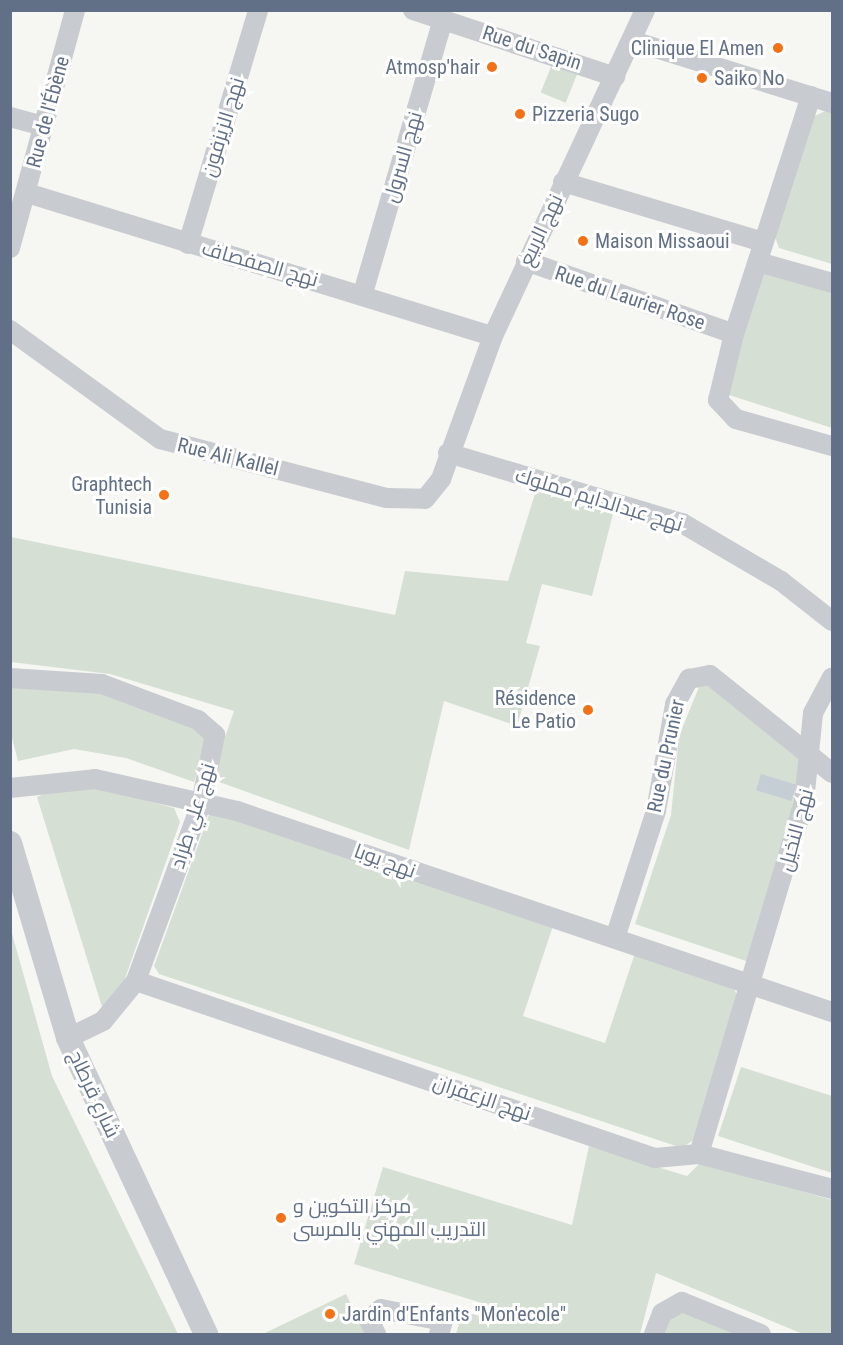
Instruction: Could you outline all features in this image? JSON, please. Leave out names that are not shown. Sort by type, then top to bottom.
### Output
[{"type":"street","name":"Rue de l'Ébène","points":[[10,248],[27,193],[75,10]]},
{"type":"street","name":"نهج الزيزفون","points":[[188,244],[258,10]]},
{"type":"street","name":"Rue du Sapin","points":[[413,10],[615,77]]},
{"type":"street","name":"نهج الربيع","points":[[448,453],[493,336],[526,261],[633,41],[645,10]]},
{"type":"street","name":"نهج السرول","points":[[363,293],[443,20]]},
{"type":"street","points":[[633,41],[832,103]]},
{"type":"street","points":[[811,96],[734,334],[718,388],[718,400],[736,419],[832,446]]},
{"type":"street","points":[[10,117],[43,126]]},
{"type":"street","points":[[563,182],[763,242]]},
{"type":"street","name":"نهج الصفصاف","points":[[27,193],[188,244],[363,293],[493,336]]},
{"type":"street","name":"Rue du Laurier Rose","points":[[526,261],[734,334]]},
{"type":"street","points":[[758,262],[832,283]]},
{"type":"street","name":"Rue Ali Kallel","points":[[10,330],[136,426],[184,447],[406,502],[434,491],[448,453]]},
{"type":"street","name":"نهج عبدالدايم مملوك","points":[[448,453],[682,523],[781,581],[832,621]]},
{"type":"street","name":"Rue du Prunier","points":[[615,938],[656,811],[675,704],[688,679],[710,675],[807,756],[832,773]]},
{"type":"street","name":"نهج علي طراد","points":[[10,678],[102,684],[205,723],[215,735],[201,804],[136,981],[103,1022],[68,1038]]},
{"type":"street","name":"نهج النخيل","points":[[752,985],[809,781],[807,756],[813,713],[832,678]]},
{"type":"street","name":"نهج يوبا","points":[[10,788],[95,779],[270,821],[832,1012]]},
{"type":"street","name":"شارع قرطاج","points":[[10,843],[68,1038],[206,1335]]},
{"type":"street","name":"نهج الزعفران","points":[[136,981],[655,1158],[699,1154],[832,1190]]},
{"type":"street","points":[[699,1154],[752,985]]},
{"type":"street","points":[[654,1335],[670,1305],[702,1308],[761,1335]]},
{"type":"street","points":[[376,1335],[369,1320],[381,1309],[443,1321],[439,1335]]},
{"type":"shaded area","points":[[553,62],[578,72],[566,103],[541,93]]},
{"type":"shaded area","points":[[832,108],[832,264],[779,248],[774,234],[810,118]]},
{"type":"shaded area","points":[[764,269],[832,291],[832,428],[723,393]]},
{"type":"shaded area","points":[[537,487],[614,510],[592,596],[542,584],[526,643],[540,646],[517,726],[444,701],[409,850],[211,779],[234,711],[110,674],[11,662],[11,537],[395,615],[405,571],[508,581]]},
{"type":"shaded area","points":[[701,682],[736,702],[806,763],[749,962],[635,924],[671,815],[679,736]]},
{"type":"shaded area","points":[[77,684],[213,726],[194,782],[126,758],[74,749],[18,761],[11,734],[11,685]]},
{"type":"shaded area","points":[[761,774],[796,785],[791,801],[756,790]]},
{"type":"shaded area","points":[[74,781],[174,808],[180,822],[122,987],[102,1007],[37,797]]},
{"type":"shaded area","points":[[219,811],[553,926],[523,1016],[605,1043],[635,953],[732,985],[741,1003],[695,1139],[682,1148],[159,974],[154,966],[209,815]]},
{"type":"shaded area","points":[[11,930],[52,1076],[178,1334],[11,1334]]},
{"type":"shaded area","points":[[741,1067],[832,1096],[832,1173],[718,1136]]},
{"type":"shaded area","points":[[589,1146],[687,1176],[701,1162],[832,1200],[832,1334],[803,1334],[656,1273],[640,1334],[456,1334],[463,1311],[489,1319],[492,1306],[354,1264],[383,1167],[572,1225]]},
{"type":"shaded area","name":"Jardin d'Enfants \"Mon'ecole\"","points":[[346,1294],[366,1334],[263,1334]]},
{"type":"shaded area","points":[[686,1311],[741,1334],[665,1334],[671,1313]]},
{"type":"place","name":"Clinique El Amen","points":[[778,48]]},
{"type":"place","name":"Atmosp'hair","points":[[492,67]]},
{"type":"place","name":"Saiko No","points":[[702,78]]},
{"type":"place","name":"Pizzeria Sugo","points":[[520,114]]},
{"type":"place","name":"Maison Missaoui","points":[[583,241]]},
{"type":"place","name":"Graphtech Tunisia","points":[[164,495]]},
{"type":"place","name":"Résidence Le Patio","points":[[588,710]]},
{"type":"place","name":"مركز التكوين و التدريب المهني بالمرسى","points":[[281,1218]]},
{"type":"place","name":"Jardin d'Enfants \"Mon'ecole\"","points":[[330,1314]]}]
